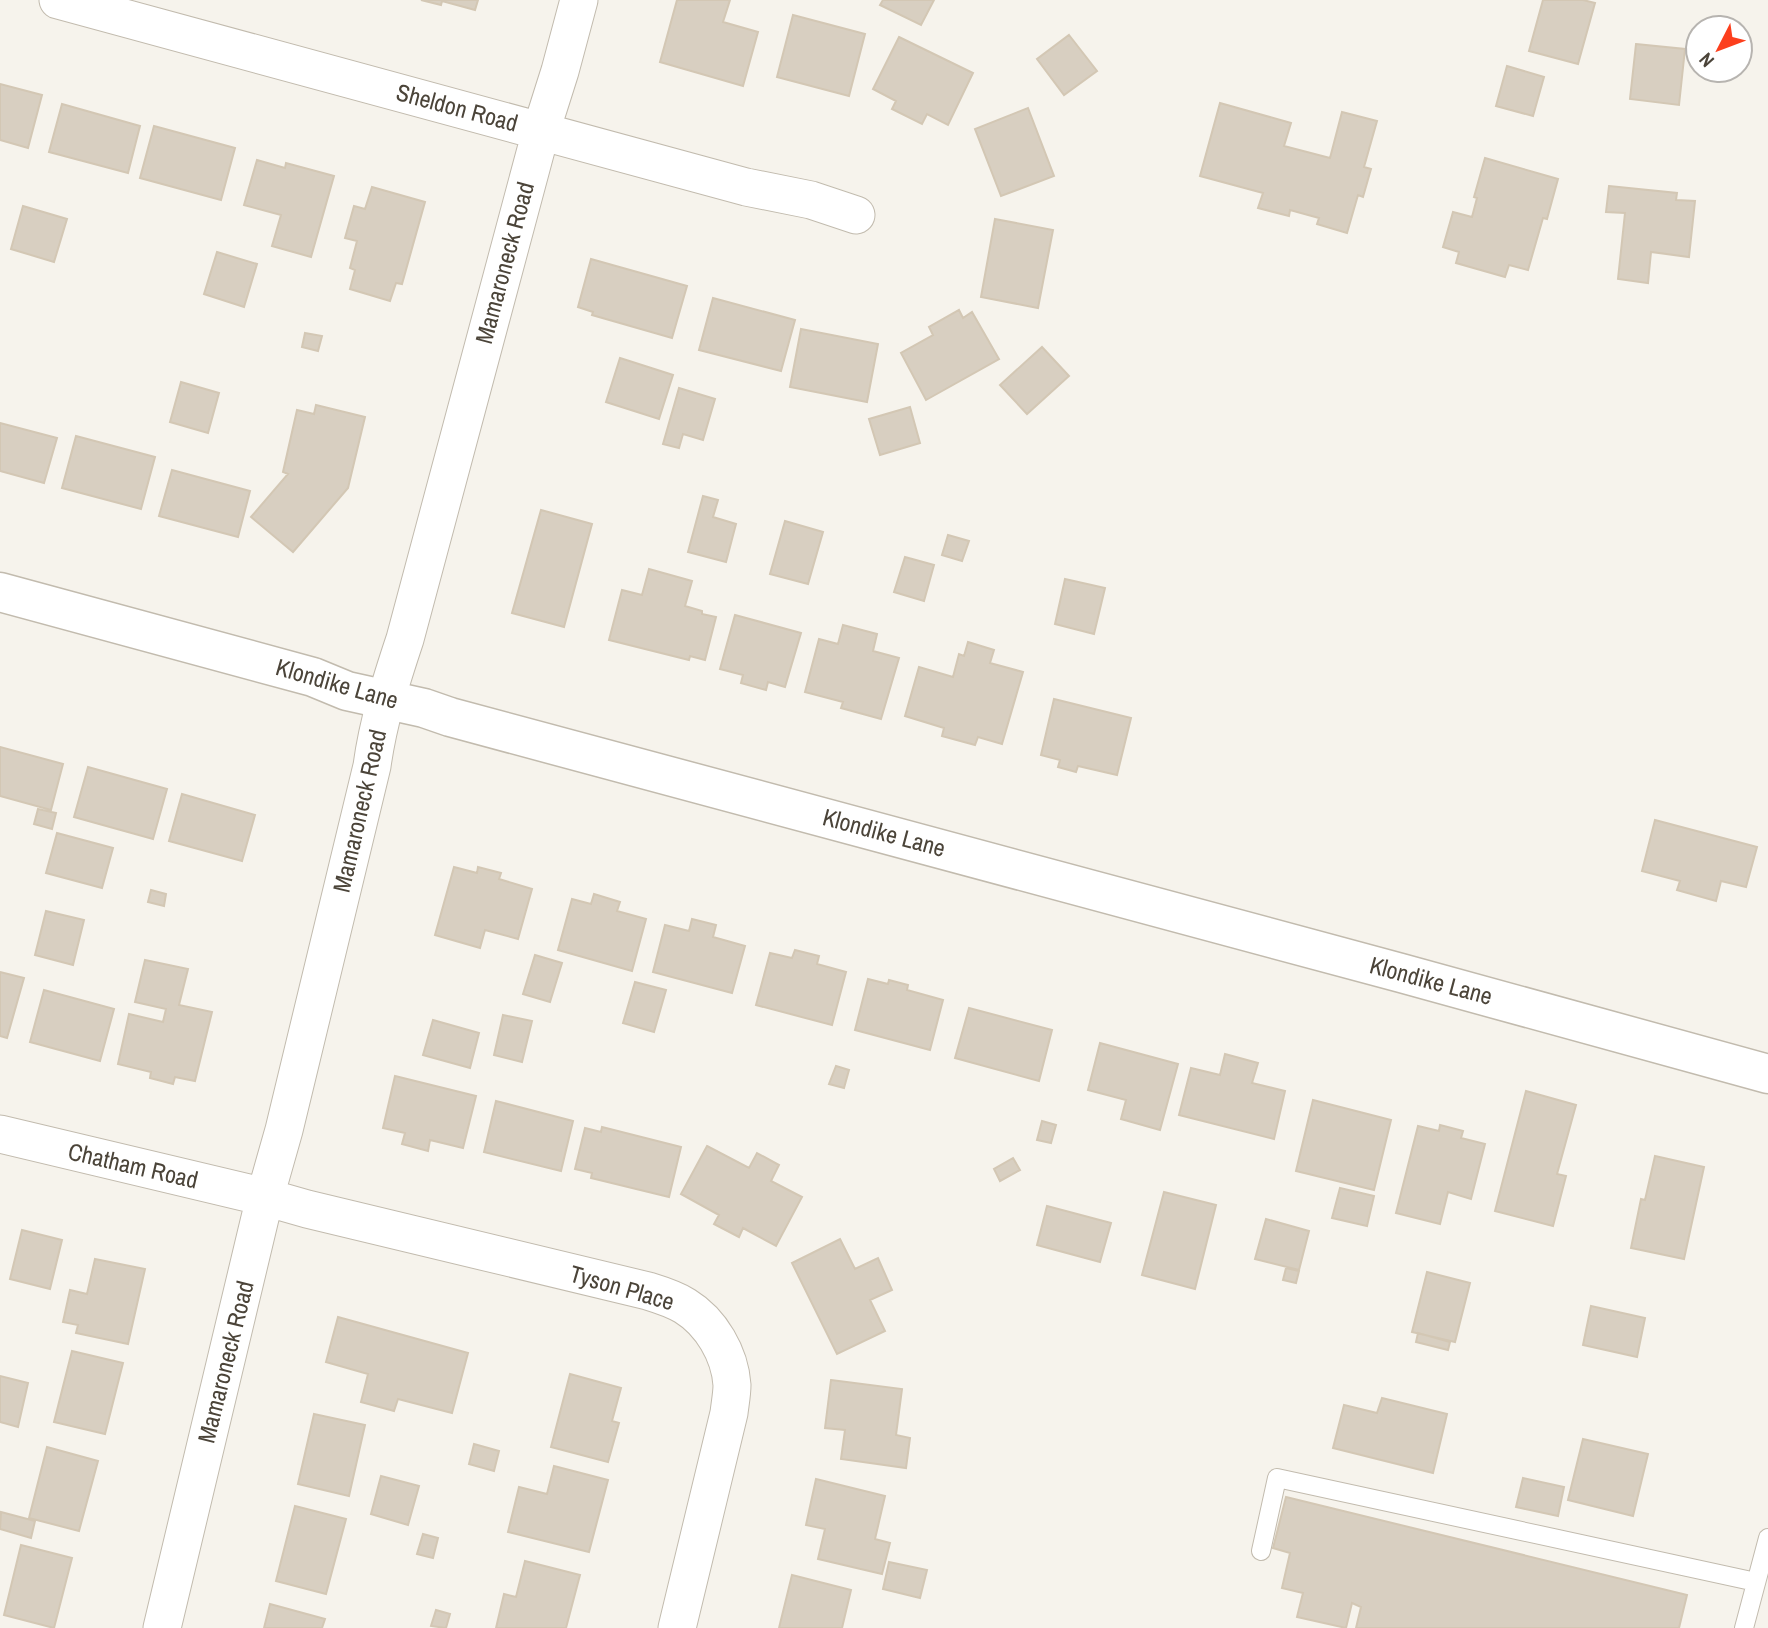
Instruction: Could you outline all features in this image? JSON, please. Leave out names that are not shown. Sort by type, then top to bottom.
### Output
[{"type":"street","name":"Sheldon Road","points":[[58,0],[746,187],[811,200],[856,215]]},
{"type":"street","name":"Mamaroneck Road","points":[[162,1628],[369,779],[385,700],[405,639],[541,131],[579,0]]},
{"type":"street","name":"Klondike Lane","points":[[0,592],[313,677],[347,691],[424,708],[1768,1074]]},
{"type":"street","name":"Chatham Road","points":[[0,1134],[265,1197]]},
{"type":"street","name":"Tyson Place","points":[[265,1197],[649,1291],[687,1307],[705,1322],[723,1349],[732,1386],[729,1413],[677,1628]]},
{"type":"lane","points":[[1261,1550],[1277,1478],[1756,1582]]},
{"type":"lane","points":[[1744,1628],[1768,1538]]},
{"type":"building","points":[[421,0],[478,0],[475,10],[442,1],[441,5]]},
{"type":"building","points":[[677,0],[730,0],[723,22],[758,32],[743,86],[660,62]]},
{"type":"building","points":[[883,0],[934,0],[921,25],[880,5]]},
{"type":"building","points":[[1543,0],[1583,0],[1595,3],[1578,64],[1529,51]]},
{"type":"building","points":[[793,15],[865,34],[849,96],[777,77]]},
{"type":"building","points":[[1069,35],[1097,71],[1064,95],[1037,59]]},
{"type":"building","points":[[899,37],[973,73],[948,125],[927,114],[922,124],[892,109],[896,101],[873,89]]},
{"type":"building","points":[[1636,44],[1684,49],[1679,105],[1630,99]]},
{"type":"building","points":[[1507,66],[1544,77],[1533,116],[1496,106]]},
{"type":"building","points":[[0,84],[42,95],[28,148],[0,140]]},
{"type":"building","points":[[1220,103],[1291,123],[1284,146],[1330,158],[1342,112],[1377,121],[1364,167],[1371,169],[1363,197],[1358,195],[1347,233],[1317,224],[1319,218],[1290,210],[1289,216],[1258,208],[1263,193],[1200,176]]},
{"type":"building","points":[[62,104],[140,126],[128,173],[49,152]]},
{"type":"building","points":[[1028,108],[1054,176],[1001,196],[975,129]]},
{"type":"building","points":[[154,126],[235,148],[221,200],[140,178]]},
{"type":"building","points":[[1485,158],[1558,179],[1528,270],[1509,265],[1505,277],[1456,263],[1459,252],[1443,247],[1453,212],[1472,217],[1477,198],[1474,197]]},
{"type":"building","points":[[257,160],[285,168],[286,163],[334,176],[311,257],[272,246],[281,215],[244,205]]},
{"type":"building","points":[[1609,186],[1677,193],[1676,200],[1695,201],[1689,257],[1651,252],[1648,283],[1618,279],[1625,213],[1606,212]]},
{"type":"building","points":[[372,187],[425,202],[402,284],[396,283],[390,301],[350,289],[355,270],[350,268],[357,241],[345,238],[354,206],[365,209]]},
{"type":"building","points":[[23,206],[67,219],[54,262],[11,249]]},
{"type":"building","points":[[995,219],[1053,230],[1038,308],[981,297]]},
{"type":"building","points":[[217,252],[257,264],[244,307],[204,294]]},
{"type":"building","points":[[591,259],[687,286],[672,338],[592,315],[593,312],[578,307]]},
{"type":"building","points":[[713,298],[795,320],[781,371],[699,350]]},
{"type":"building","points":[[959,310],[963,318],[972,312],[999,359],[926,400],[901,353],[933,335],[929,327]]},
{"type":"building","points":[[801,329],[878,344],[867,402],[790,387]]},
{"type":"building","points":[[305,333],[322,336],[318,351],[302,347]]},
{"type":"building","points":[[1042,347],[1069,376],[1027,414],[1000,385]]},
{"type":"building","points":[[620,358],[673,375],[659,419],[606,402]]},
{"type":"building","points":[[181,382],[219,393],[208,433],[170,422]]},
{"type":"building","points":[[679,388],[715,399],[703,440],[683,434],[679,448],[663,444]]},
{"type":"building","points":[[316,405],[365,417],[348,488],[293,552],[251,517],[288,474],[283,472],[297,410],[314,414]]},
{"type":"building","points":[[910,407],[920,443],[880,455],[869,419]]},
{"type":"building","points":[[0,423],[57,438],[44,483],[0,471]]},
{"type":"building","points":[[76,436],[155,457],[141,509],[62,488]]},
{"type":"building","points":[[172,470],[250,491],[238,537],[159,516]]},
{"type":"building","points":[[703,496],[718,500],[713,517],[736,524],[726,562],[688,552]]},
{"type":"building","points":[[541,510],[592,524],[564,627],[512,613]]},
{"type":"building","points":[[785,521],[823,532],[808,584],[770,574]]},
{"type":"building","points":[[948,535],[969,541],[962,561],[942,555]]},
{"type":"building","points":[[905,557],[934,565],[924,601],[894,592]]},
{"type":"building","points":[[649,569],[692,581],[685,606],[716,617],[705,660],[690,656],[689,660],[609,640],[622,590],[642,595]]},
{"type":"building","points":[[1065,579],[1105,588],[1094,634],[1055,624]]},
{"type":"building","points":[[735,615],[801,633],[785,687],[768,682],[766,690],[741,683],[743,675],[720,669]]},
{"type":"building","points":[[843,625],[877,634],[873,651],[899,658],[881,719],[841,708],[843,702],[805,692],[819,639],[838,644]]},
{"type":"building","points":[[968,642],[994,650],[990,663],[1023,672],[1002,744],[978,737],[975,745],[942,736],[944,728],[905,716],[919,667],[953,677],[959,654],[964,656]]},
{"type":"building","points":[[1054,699],[1131,718],[1117,775],[1078,766],[1076,772],[1058,767],[1060,760],[1041,755]]},
{"type":"building","points":[[0,747],[63,764],[51,810],[0,796]]},
{"type":"building","points":[[88,767],[167,789],[153,839],[74,817]]},
{"type":"building","points":[[182,794],[255,815],[242,861],[169,841]]},
{"type":"building","points":[[38,809],[56,813],[52,829],[34,824]]},
{"type":"building","points":[[1655,820],[1757,847],[1746,887],[1721,881],[1716,901],[1677,890],[1680,881],[1642,871]]},
{"type":"building","points":[[57,833],[113,848],[102,888],[46,873]]},
{"type":"building","points":[[454,867],[477,873],[478,867],[501,873],[499,879],[532,889],[518,939],[485,930],[480,948],[435,935]]},
{"type":"building","points":[[151,890],[166,894],[164,906],[148,902]]},
{"type":"building","points":[[594,894],[620,902],[617,911],[646,919],[632,971],[558,950],[572,899],[591,904]]},
{"type":"building","points":[[46,911],[84,920],[73,965],[35,955]]},
{"type":"building","points":[[692,919],[716,925],[713,937],[745,946],[732,993],[653,972],[665,925],[689,931]]},
{"type":"building","points":[[795,950],[819,956],[817,964],[846,972],[832,1025],[756,1005],[770,953],[792,958]]},
{"type":"building","points":[[535,955],[562,963],[550,1002],[523,994]]},
{"type":"building","points":[[145,960],[188,969],[179,1005],[212,1012],[195,1081],[175,1077],[173,1084],[150,1078],[151,1072],[118,1064],[129,1014],[163,1022],[166,1009],[135,1002]]},
{"type":"building","points":[[0,972],[24,978],[7,1038],[0,1036]]},
{"type":"building","points":[[868,979],[888,984],[889,980],[908,985],[907,990],[943,1000],[930,1050],[855,1030]]},
{"type":"building","points":[[635,982],[666,990],[654,1032],[623,1023]]},
{"type":"building","points":[[44,990],[114,1009],[100,1061],[30,1042]]},
{"type":"building","points":[[969,1008],[1052,1030],[1039,1081],[955,1058]]},
{"type":"building","points":[[503,1015],[532,1021],[522,1062],[494,1055]]},
{"type":"building","points":[[433,1020],[479,1033],[470,1068],[423,1055]]},
{"type":"building","points":[[1100,1043],[1178,1064],[1160,1130],[1121,1119],[1126,1100],[1088,1090]]},
{"type":"building","points":[[1225,1054],[1258,1063],[1252,1083],[1285,1091],[1274,1139],[1179,1115],[1191,1068],[1220,1075]]},
{"type":"building","points":[[836,1066],[849,1070],[844,1088],[829,1084]]},
{"type":"building","points":[[395,1076],[476,1096],[463,1148],[430,1140],[428,1151],[402,1144],[405,1133],[383,1128]]},
{"type":"building","points":[[1526,1091],[1576,1105],[1557,1174],[1566,1176],[1553,1226],[1495,1211]]},
{"type":"building","points":[[1313,1100],[1391,1120],[1374,1190],[1296,1171]]},
{"type":"building","points":[[496,1101],[573,1121],[561,1171],[484,1152]]},
{"type":"building","points":[[1042,1121],[1056,1125],[1051,1143],[1037,1140]]},
{"type":"building","points":[[1440,1125],[1463,1131],[1461,1138],[1485,1144],[1471,1199],[1448,1192],[1440,1224],[1396,1213],[1418,1126],[1439,1131]]},
{"type":"building","points":[[602,1127],[681,1147],[669,1197],[591,1178],[592,1173],[575,1169],[585,1128],[601,1132]]},
{"type":"building","points":[[707,1146],[749,1168],[757,1153],[779,1165],[771,1181],[802,1197],[776,1246],[743,1228],[739,1237],[714,1224],[719,1215],[681,1194]]},
{"type":"building","points":[[1655,1156],[1704,1167],[1684,1259],[1631,1248],[1641,1199],[1645,1200]]},
{"type":"building","points":[[1013,1158],[1020,1170],[1000,1181],[994,1169]]},
{"type":"building","points":[[1340,1188],[1374,1196],[1367,1226],[1332,1218]]},
{"type":"building","points":[[1164,1192],[1216,1205],[1195,1289],[1142,1275]]},
{"type":"building","points":[[1047,1206],[1111,1223],[1100,1262],[1037,1245]]},
{"type":"building","points":[[1266,1219],[1309,1231],[1299,1270],[1255,1259]]},
{"type":"building","points":[[22,1230],[62,1240],[50,1289],[10,1279]]},
{"type":"building","points":[[840,1239],[855,1269],[878,1258],[892,1290],[870,1300],[885,1331],[837,1354],[792,1263]]},
{"type":"building","points":[[95,1259],[145,1269],[128,1344],[76,1333],[78,1325],[63,1322],[70,1290],[87,1294]]},
{"type":"building","points":[[1286,1268],[1299,1271],[1296,1283],[1283,1280]]},
{"type":"building","points":[[1427,1272],[1470,1283],[1455,1342],[1412,1332]]},
{"type":"building","points":[[1591,1306],[1645,1318],[1637,1357],[1583,1345]]},
{"type":"building","points":[[338,1317],[468,1353],[452,1413],[398,1399],[394,1411],[361,1402],[368,1374],[326,1362]]},
{"type":"building","points":[[1418,1333],[1450,1342],[1448,1350],[1416,1342]]},
{"type":"building","points":[[72,1351],[123,1363],[105,1434],[54,1422]]},
{"type":"building","points":[[570,1374],[621,1388],[612,1421],[619,1423],[608,1462],[551,1447]]},
{"type":"building","points":[[0,1376],[28,1383],[18,1427],[0,1422]]},
{"type":"building","points":[[831,1380],[902,1389],[896,1435],[910,1438],[906,1468],[841,1459],[845,1430],[825,1428]]},
{"type":"building","points":[[1382,1398],[1447,1414],[1433,1473],[1333,1448],[1344,1405],[1377,1413]]},
{"type":"building","points":[[314,1414],[365,1425],[349,1496],[298,1484]]},
{"type":"building","points":[[1583,1439],[1648,1454],[1633,1516],[1568,1500]]},
{"type":"building","points":[[474,1444],[499,1451],[494,1471],[469,1464]]},
{"type":"building","points":[[47,1447],[98,1461],[79,1531],[29,1518]]},
{"type":"building","points":[[554,1466],[608,1480],[589,1552],[508,1532],[519,1487],[547,1494]]},
{"type":"building","points":[[381,1476],[419,1486],[408,1525],[371,1514]]},
{"type":"building","points":[[1523,1478],[1564,1487],[1558,1516],[1516,1507]]},
{"type":"building","points":[[816,1479],[885,1496],[875,1539],[890,1543],[882,1574],[818,1559],[825,1529],[806,1525]]},
{"type":"building","points":[[1286,1497],[1687,1595],[1679,1628],[1356,1628],[1361,1607],[1352,1603],[1346,1628],[1297,1617],[1303,1593],[1282,1588],[1290,1553],[1273,1548]]},
{"type":"building","points":[[295,1506],[346,1519],[326,1594],[276,1581]]},
{"type":"building","points":[[1,1512],[35,1521],[31,1538],[0,1529]]},
{"type":"building","points":[[423,1534],[438,1538],[433,1558],[417,1554]]},
{"type":"building","points":[[21,1545],[72,1558],[54,1628],[4,1615]]},
{"type":"building","points":[[525,1561],[580,1575],[566,1628],[496,1628],[504,1594],[516,1597]]},
{"type":"building","points":[[889,1562],[927,1570],[920,1598],[883,1589]]},
{"type":"building","points":[[792,1575],[851,1590],[842,1628],[779,1628]]},
{"type":"building","points":[[270,1604],[325,1619],[322,1628],[264,1628]]},
{"type":"building","points":[[436,1610],[450,1614],[446,1628],[431,1626]]}]
